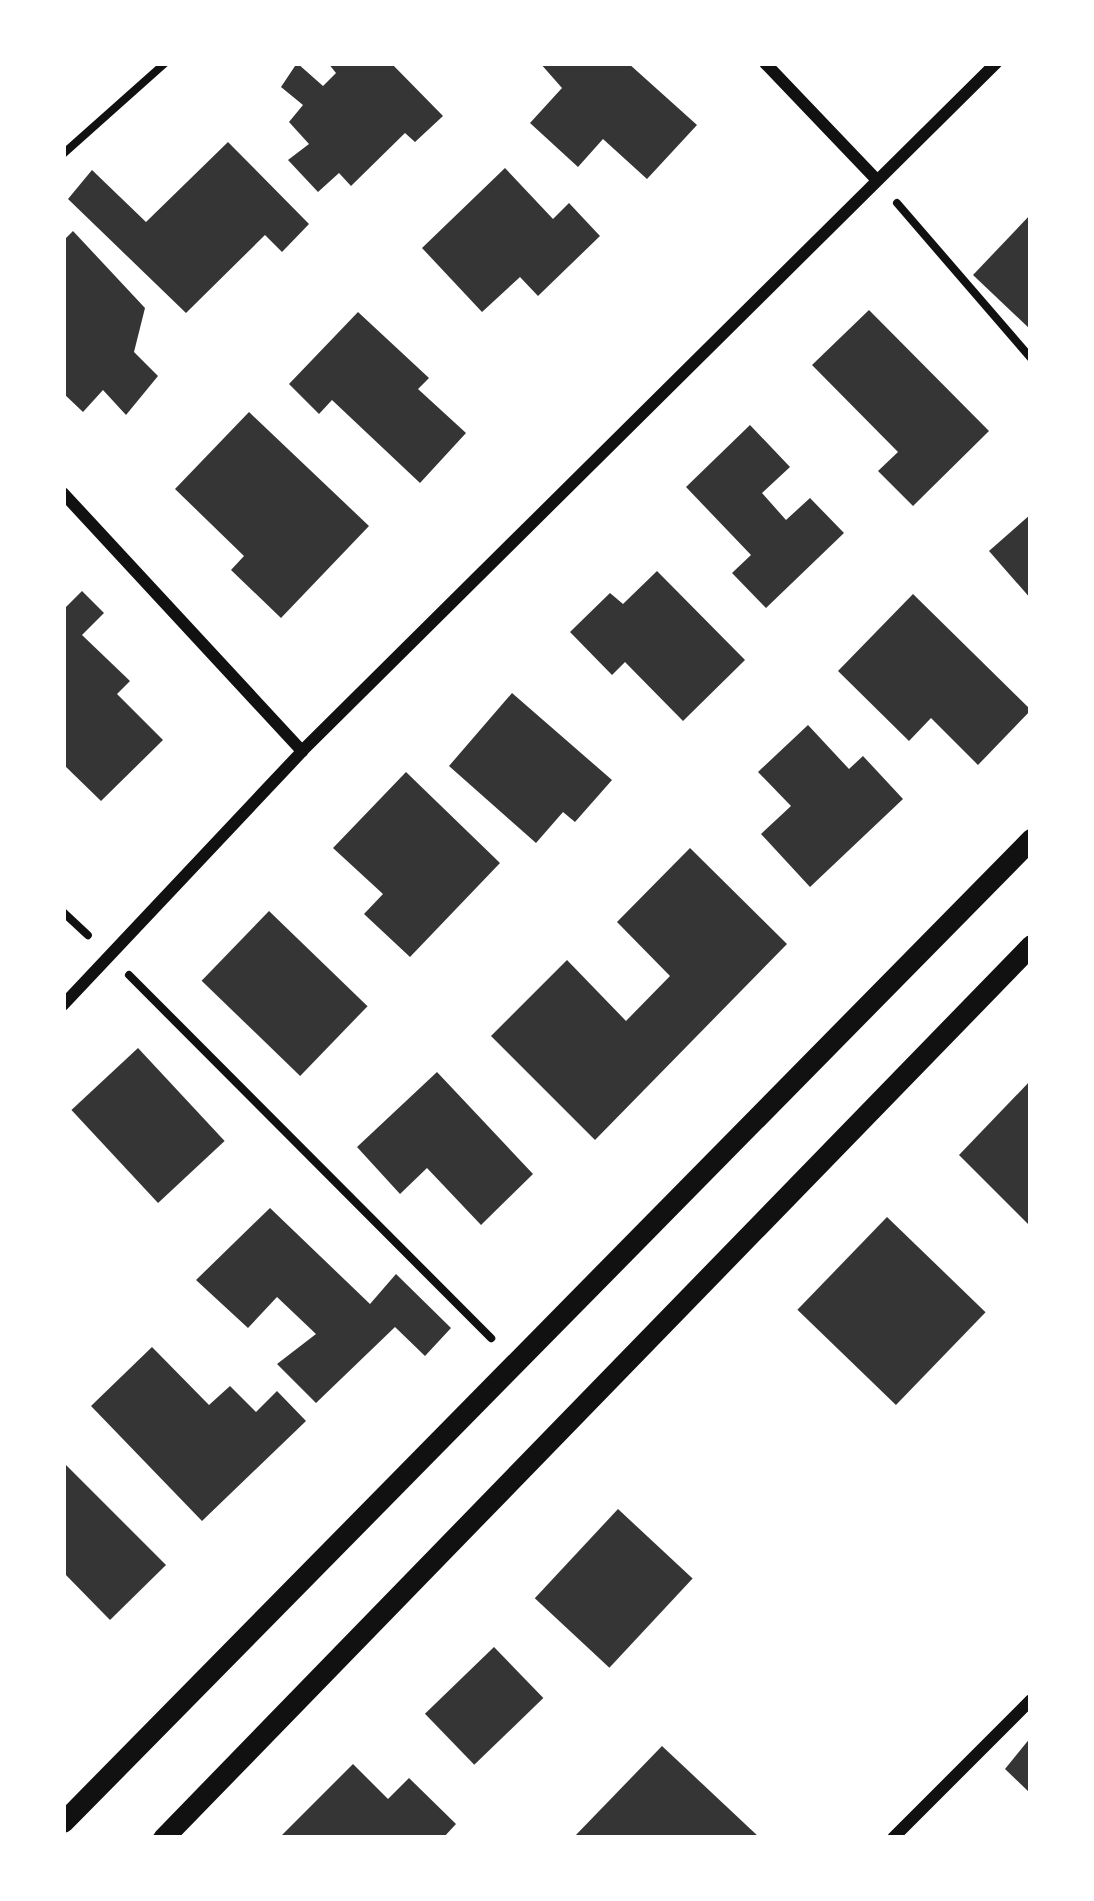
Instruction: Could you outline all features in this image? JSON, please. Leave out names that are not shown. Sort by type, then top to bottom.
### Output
[{"type":"street","points":[[765,63],[876,179]]},
{"type":"street","points":[[63,1006],[302,751],[996,63]]},
{"type":"street","points":[[63,493],[302,751]]},
{"type":"street","points":[[63,1822],[1031,839]]},
{"type":"street","points":[[163,1838],[1031,945]]},
{"type":"street","points":[[893,1838],[1031,1700]]},
{"type":"path","points":[[63,154],[164,63]]},
{"type":"path","points":[[876,179],[1031,358]]},
{"type":"path","points":[[112,958],[518,1365]]},
{"type":"building","points":[[297,63],[323,86],[336,73],[328,63],[391,63],[443,116],[415,142],[405,133],[351,186],[339,173],[318,192],[288,160],[309,144],[289,122],[303,105],[281,87]]},
{"type":"building","points":[[540,63],[628,63],[697,125],[647,179],[603,139],[578,167],[530,123],[562,88]]},
{"type":"building","points":[[228,142],[309,224],[282,252],[265,235],[186,313],[68,199],[92,170],[146,222]]},
{"type":"building","points":[[505,168],[553,219],[569,203],[600,236],[538,296],[520,277],[482,312],[422,248]]},
{"type":"building","points":[[1031,214],[1031,330],[973,275]]},
{"type":"building","points":[[73,231],[145,308],[134,352],[158,376],[126,415],[103,390],[83,412],[63,393],[63,241]]},
{"type":"building","points":[[869,310],[989,431],[913,506],[878,471],[898,452],[812,365]]},
{"type":"building","points":[[358,312],[429,378],[418,389],[466,433],[420,483],[332,400],[319,414],[289,384]]},
{"type":"building","points":[[249,412],[369,526],[281,618],[231,570],[244,556],[175,489]]},
{"type":"building","points":[[750,425],[790,467],[762,493],[786,520],[810,498],[844,533],[766,608],[732,573],[751,555],[686,487]]},
{"type":"building","points":[[1031,514],[1031,599],[989,551]]},
{"type":"building","points":[[657,571],[745,660],[683,721],[625,662],[612,675],[570,632],[610,593],[623,604]]},
{"type":"building","points":[[82,591],[104,613],[82,635],[130,681],[117,694],[163,740],[101,801],[63,764],[63,610]]},
{"type":"building","points":[[913,594],[1031,710],[978,765],[931,718],[909,741],[838,671]]},
{"type":"building","points":[[512,693],[612,780],[575,822],[563,812],[536,843],[449,766]]},
{"type":"building","points":[[808,725],[849,769],[863,756],[903,799],[810,887],[761,834],[791,806],[758,772]]},
{"type":"building","points":[[406,772],[500,863],[410,957],[364,914],[383,894],[333,848]]},
{"type":"building","points":[[690,848],[787,944],[595,1140],[491,1036],[567,960],[626,1021],[670,976],[617,922]]},
{"type":"building","points":[[269,911],[368,1006],[300,1076],[202,981]]},
{"type":"building","points":[[138,1048],[225,1141],[158,1203],[71,1110]]},
{"type":"building","points":[[437,1072],[533,1174],[481,1225],[427,1168],[400,1194],[357,1147]]},
{"type":"building","points":[[1031,1080],[1031,1227],[959,1155]]},
{"type":"building","points":[[270,1208],[370,1304],[396,1274],[451,1328],[425,1356],[395,1327],[316,1403],[277,1364],[316,1334],[277,1297],[248,1328],[196,1280]]},
{"type":"building","points":[[887,1217],[986,1312],[896,1405],[797,1310]]},
{"type":"building","points":[[152,1347],[209,1405],[230,1386],[256,1412],[277,1391],[306,1421],[202,1521],[91,1406]]},
{"type":"building","points":[[63,1462],[166,1565],[110,1620],[63,1572]]},
{"type":"building","points":[[618,1509],[693,1579],[609,1668],[535,1598]]},
{"type":"building","points":[[494,1647],[543,1698],[474,1765],[425,1714]]},
{"type":"building","points":[[1031,1737],[1031,1794],[1005,1769]]},
{"type":"building","points":[[662,1746],[760,1838],[573,1838]]},
{"type":"building","points":[[353,1764],[388,1799],[409,1778],[456,1824],[443,1838],[279,1838]]}]
